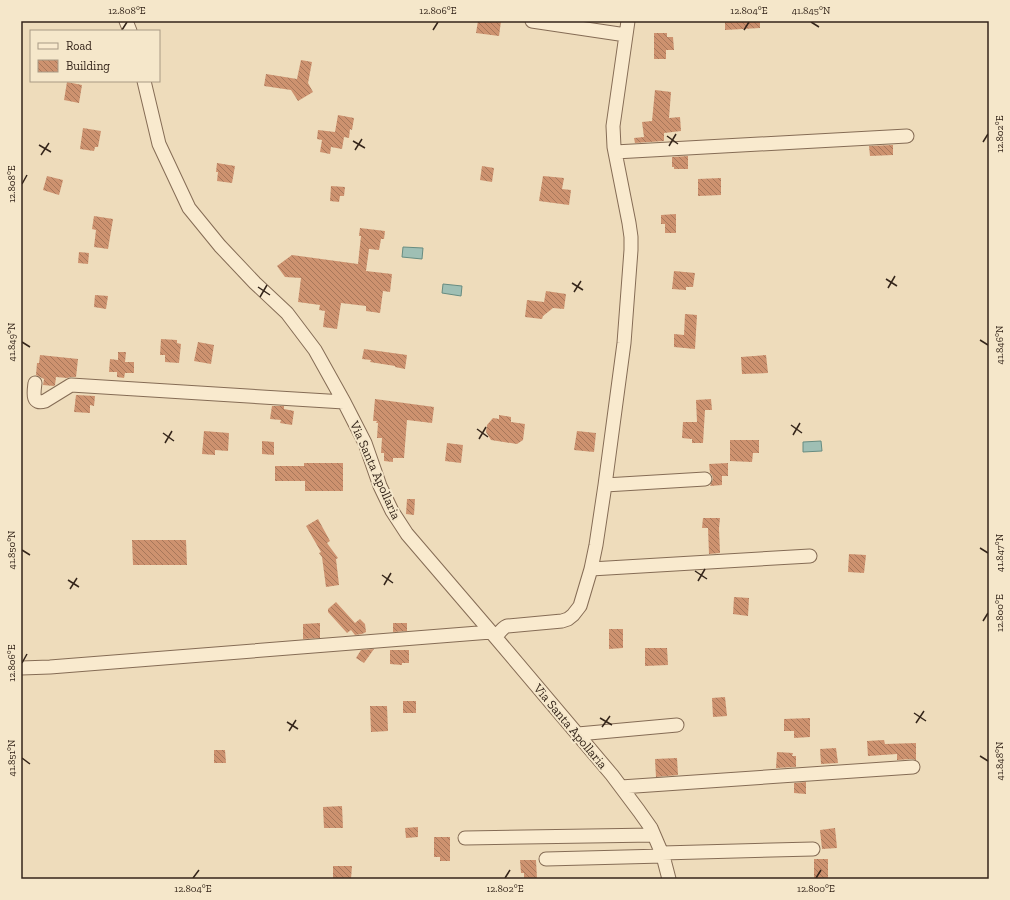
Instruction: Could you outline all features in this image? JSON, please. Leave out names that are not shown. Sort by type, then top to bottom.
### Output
[{"type":"street","points":[[532,21],[626,34]]},
{"type":"street","points":[[21,668],[493,635],[507,626],[565,621],[578,610],[591,569],[596,546],[624,343],[631,237],[613,141],[613,126],[628,21]]},
{"type":"street","name":"Via Santa Apollaria","points":[[144,82],[159,144],[189,208],[220,246],[255,283],[287,313],[315,350],[365,444],[380,486],[392,511],[407,534],[578,734],[621,787],[643,816],[654,835],[662,854],[669,879]]},
{"type":"street","points":[[615,152],[907,136]]},
{"type":"street","points":[[35,383],[34,398],[41,402],[46,401],[71,385],[344,402]]},
{"type":"street","points":[[605,485],[705,479]]},
{"type":"street","points":[[591,569],[810,556]]},
{"type":"street","points":[[578,734],[677,725]]},
{"type":"street","points":[[621,787],[913,767]]},
{"type":"street","points":[[465,838],[654,835]]},
{"type":"street","points":[[546,859],[813,849]]},
{"type":"water","points":[[403,247],[423,248],[422,259],[402,257]]},
{"type":"water","points":[[443,284],[462,286],[461,296],[442,293]]},
{"type":"water","points":[[821,441],[822,451],[803,452],[803,442]]},
{"type":"building","points":[[478,21],[501,21],[499,36],[476,33]]},
{"type":"building","points":[[725,21],[760,21],[760,28],[725,30]]},
{"type":"building","points":[[654,33],[667,33],[667,37],[673,37],[674,50],[666,50],[666,59],[654,59]]},
{"type":"building","points":[[301,60],[312,62],[308,83],[313,92],[298,101],[291,90],[264,86],[266,74],[297,79]]},
{"type":"building","points":[[67,82],[82,85],[79,103],[64,100]]},
{"type":"building","points":[[655,90],[671,92],[669,118],[680,117],[681,131],[664,133],[664,141],[635,143],[634,138],[644,137],[642,122],[652,121]]},
{"type":"building","points":[[338,115],[354,118],[352,130],[350,129],[349,138],[344,137],[342,149],[331,147],[330,154],[320,152],[322,140],[317,139],[318,130],[335,132]]},
{"type":"building","points":[[83,128],[101,131],[98,147],[95,147],[94,151],[80,149]]},
{"type":"building","points":[[893,145],[893,155],[870,156],[869,146]]},
{"type":"building","points":[[688,156],[688,169],[674,169],[674,167],[672,167],[672,157]]},
{"type":"building","points":[[217,163],[235,166],[232,183],[217,181]]},
{"type":"building","points":[[482,166],[494,168],[492,182],[480,180]]},
{"type":"building","points":[[47,176],[63,180],[59,195],[43,190]]},
{"type":"building","points":[[543,176],[564,178],[562,189],[571,190],[569,205],[539,201]]},
{"type":"building","points":[[721,178],[721,195],[698,196],[698,179]]},
{"type":"building","points":[[331,186],[345,187],[344,196],[340,196],[339,202],[330,201]]},
{"type":"building","points":[[676,214],[676,233],[665,233],[665,224],[661,224],[661,215]]},
{"type":"building","points":[[94,216],[113,219],[108,249],[94,247],[96,230],[92,229]]},
{"type":"building","points":[[360,228],[385,231],[384,239],[381,239],[379,250],[369,249],[366,271],[392,274],[390,292],[383,291],[380,313],[366,311],[366,306],[341,303],[337,329],[323,327],[325,311],[319,310],[320,305],[298,302],[301,278],[285,277],[277,266],[292,255],[358,264],[361,236],[359,236]]},
{"type":"building","points":[[79,252],[89,253],[88,264],[78,263]]},
{"type":"building","points":[[674,271],[695,273],[693,287],[686,287],[686,290],[672,289]]},
{"type":"building","points":[[546,291],[566,294],[564,309],[553,308],[543,316],[542,319],[525,317],[527,300],[544,302]]},
{"type":"building","points":[[95,295],[108,296],[106,309],[94,307]]},
{"type":"building","points":[[685,314],[697,315],[695,349],[674,347],[674,334],[684,335]]},
{"type":"building","points":[[161,339],[177,340],[177,343],[181,344],[179,363],[165,362],[165,355],[160,355]]},
{"type":"building","points":[[198,342],[214,345],[211,364],[194,361]]},
{"type":"building","points":[[364,349],[407,355],[405,369],[362,359]]},
{"type":"building","points":[[118,352],[126,352],[125,362],[134,362],[134,373],[125,373],[124,378],[117,377],[117,372],[109,372],[110,359],[118,360]]},
{"type":"building","points":[[40,355],[78,359],[76,377],[56,377],[54,386],[43,385],[44,379],[36,375],[37,363],[39,363]]},
{"type":"building","points":[[766,355],[768,373],[742,374],[741,357]]},
{"type":"building","points":[[76,395],[95,396],[94,406],[90,405],[90,413],[74,412]]},
{"type":"building","points":[[375,399],[434,407],[432,423],[407,420],[404,458],[393,458],[393,462],[384,461],[384,453],[381,453],[382,438],[377,438],[378,423],[376,423],[377,421],[373,421]]},
{"type":"building","points":[[711,399],[712,410],[705,410],[703,443],[692,443],[692,439],[682,438],[683,422],[697,422],[696,400]]},
{"type":"building","points":[[272,406],[284,406],[284,409],[294,411],[292,425],[280,423],[281,420],[270,419]]},
{"type":"building","points":[[499,415],[511,417],[511,422],[525,424],[523,440],[517,444],[491,440],[486,432],[487,425],[493,418],[499,419]]},
{"type":"building","points":[[204,431],[229,433],[228,451],[215,450],[215,455],[202,454]]},
{"type":"building","points":[[577,431],[596,433],[594,452],[574,450]]},
{"type":"building","points":[[730,440],[759,440],[759,453],[753,453],[752,462],[730,461]]},
{"type":"building","points":[[262,441],[274,442],[274,455],[262,454]]},
{"type":"building","points":[[447,443],[463,445],[461,463],[445,461]]},
{"type":"building","points":[[304,463],[343,463],[343,491],[305,491],[305,481],[275,481],[275,466],[304,466]]},
{"type":"building","points":[[728,463],[728,476],[722,476],[722,485],[710,486],[713,479],[710,473],[709,464]]},
{"type":"building","points":[[407,499],[415,499],[414,515],[406,514]]},
{"type":"building","points":[[703,518],[720,518],[720,553],[709,554],[708,528],[702,528]]},
{"type":"building","points":[[318,519],[330,541],[327,543],[338,558],[336,559],[339,585],[326,587],[322,557],[319,553],[321,552],[306,526]]},
{"type":"building","points":[[132,540],[186,540],[187,565],[133,565]]},
{"type":"building","points":[[849,554],[866,555],[864,573],[848,572]]},
{"type":"building","points":[[734,597],[749,598],[748,616],[733,614]]},
{"type":"building","points":[[336,602],[355,623],[360,619],[365,624],[366,632],[355,635],[351,630],[347,633],[328,612],[328,609]]},
{"type":"building","points":[[320,623],[320,638],[303,639],[303,624]]},
{"type":"building","points":[[393,623],[407,623],[407,631],[393,632]]},
{"type":"building","points":[[609,629],[623,629],[623,648],[609,649]]},
{"type":"building","points":[[645,648],[667,648],[668,665],[645,666]]},
{"type":"building","points":[[374,649],[364,663],[356,658],[361,650]]},
{"type":"building","points":[[390,650],[409,650],[409,663],[402,663],[402,665],[390,664]]},
{"type":"building","points":[[725,697],[727,716],[713,717],[712,698]]},
{"type":"building","points":[[403,701],[416,701],[416,713],[403,713]]},
{"type":"building","points":[[370,706],[387,706],[388,731],[371,732]]},
{"type":"building","points":[[810,718],[810,737],[794,738],[794,731],[784,731],[784,719]]},
{"type":"building","points":[[884,740],[885,744],[916,743],[916,760],[897,760],[897,754],[868,756],[867,741]]},
{"type":"building","points":[[836,748],[838,763],[821,764],[820,749]]},
{"type":"building","points":[[214,750],[225,750],[226,763],[214,763]]},
{"type":"building","points":[[777,752],[793,753],[792,756],[796,756],[796,767],[776,768]]},
{"type":"building","points":[[677,758],[678,775],[656,777],[655,759]]},
{"type":"building","points":[[806,782],[806,794],[794,793],[794,783]]},
{"type":"building","points":[[342,806],[343,828],[324,828],[323,807]]},
{"type":"building","points":[[418,827],[418,837],[406,838],[405,828]]},
{"type":"building","points":[[835,828],[837,848],[822,849],[820,830]]},
{"type":"building","points":[[434,837],[450,837],[450,861],[440,861],[440,857],[434,857]]},
{"type":"building","points":[[814,859],[828,859],[828,879],[814,879]]},
{"type":"building","points":[[520,860],[536,860],[537,879],[524,879],[524,873],[521,873]]},
{"type":"building","points":[[333,866],[352,866],[351,879],[333,879]]}]
